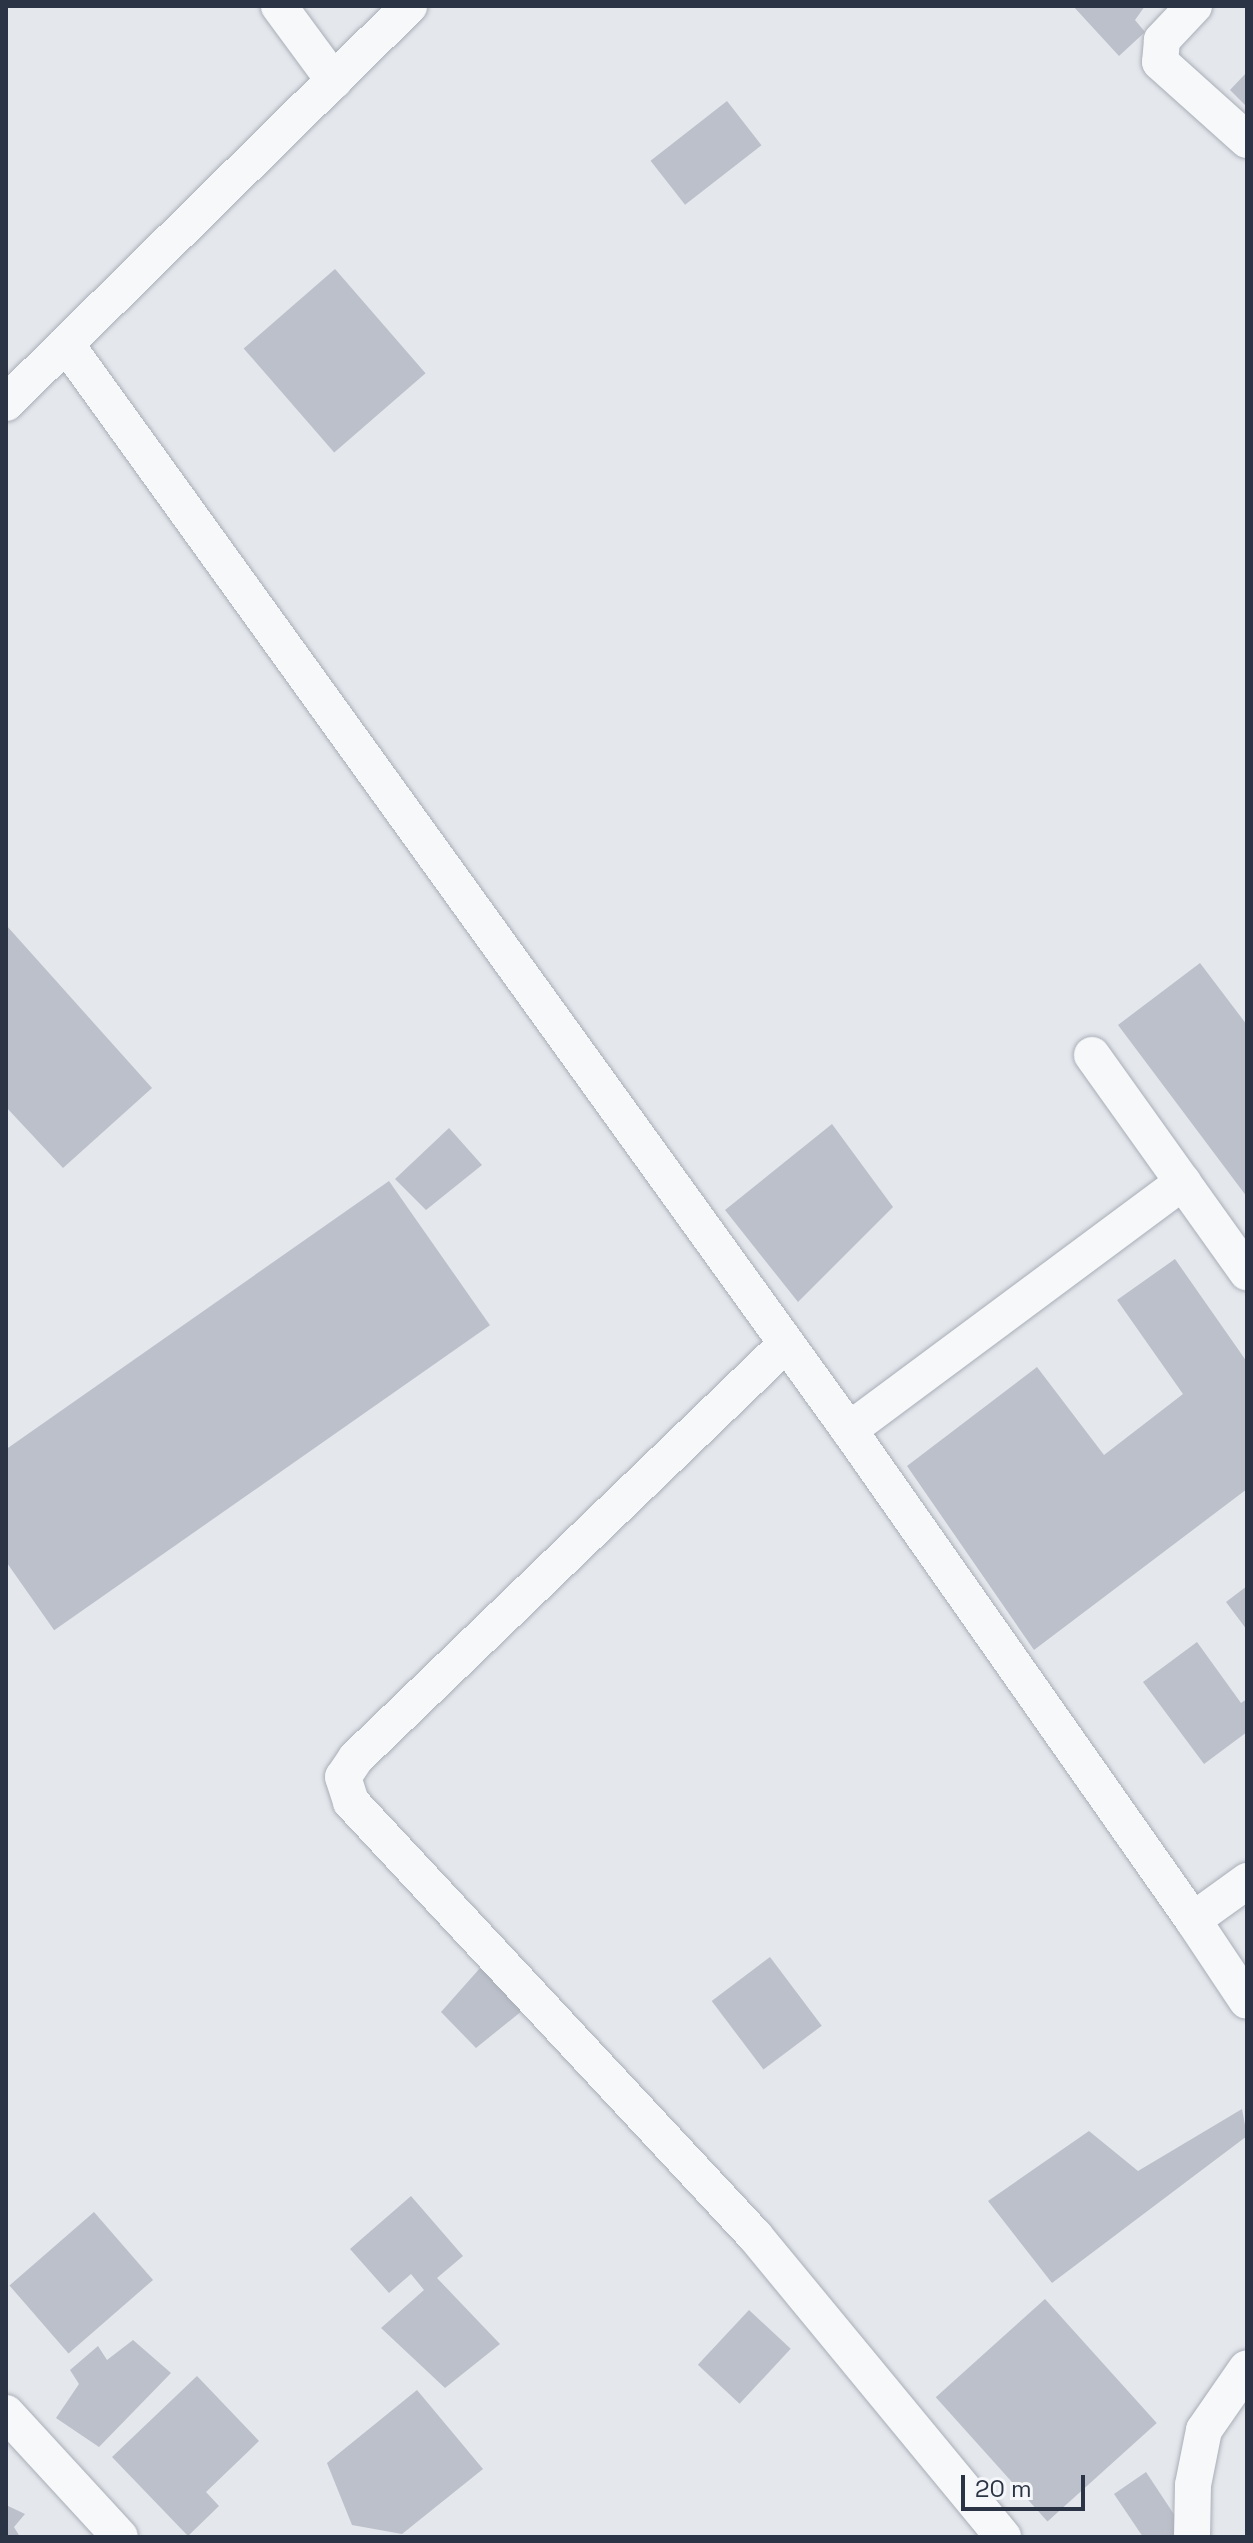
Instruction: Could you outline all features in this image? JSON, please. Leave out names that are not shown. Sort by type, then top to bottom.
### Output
[{"type":"street","points":[[279,6],[334,81]]},
{"type":"street","points":[[6,403],[409,6]]},
{"type":"street","points":[[1194,6],[1162,40],[1160,62],[1247,140]]},
{"type":"street","points":[[66,344],[849,1430],[1247,2001]]},
{"type":"street","points":[[1092,1055],[1247,1272]]},
{"type":"street","points":[[849,1430],[1183,1182]]},
{"type":"street","points":[[786,1344],[356,1758],[343,1777],[351,1802],[755,2236],[1003,2537]]},
{"type":"street","points":[[1193,1920],[1247,1881]]},
{"type":"street","points":[[1192,2537],[1193,2485],[1204,2430],[1247,2368]]},
{"type":"street","points":[[6,2413],[120,2537]]},
{"type":"building","points":[[1073,6],[1145,6],[1135,20],[1145,32],[1119,56]]},
{"type":"building","points":[[1247,72],[1247,107],[1230,90]]},
{"type":"building","points":[[727,101],[761,145],[685,205],[651,161]]},
{"type":"building","points":[[335,269],[426,373],[334,453],[244,348]]},
{"type":"building","points":[[6,925],[152,1088],[63,1168],[6,1107]]},
{"type":"building","points":[[1200,963],[1247,1025],[1247,1197],[1118,1025]]},
{"type":"building","points":[[832,1124],[893,1207],[798,1302],[725,1210]]},
{"type":"building","points":[[449,1128],[482,1165],[426,1210],[395,1179]]},
{"type":"building","points":[[389,1181],[490,1325],[54,1630],[6,1562],[6,1449]]},
{"type":"building","points":[[1175,1259],[1247,1362],[1247,1489],[1034,1650],[907,1466],[1037,1367],[1104,1455],[1183,1394],[1117,1300]]},
{"type":"building","points":[[1247,1586],[1247,1630],[1226,1602]]},
{"type":"building","points":[[1197,1642],[1241,1703],[1247,1699],[1247,1732],[1204,1764],[1143,1682]]},
{"type":"building","points":[[770,1957],[822,2026],[763,2070],[712,2001]]},
{"type":"building","points":[[481,1967],[523,2010],[476,2048],[441,2012]]},
{"type":"building","points":[[1242,2109],[1247,2136],[1052,2283],[988,2201],[1089,2131],[1138,2171]]},
{"type":"building","points":[[411,2196],[463,2256],[437,2278],[500,2344],[445,2388],[381,2328],[424,2290],[411,2274],[389,2293],[350,2249]]},
{"type":"building","points":[[94,2212],[153,2280],[69,2353],[9,2285]]},
{"type":"building","points":[[1045,2299],[1157,2423],[1048,2521],[936,2397]]},
{"type":"building","points":[[749,2310],[791,2349],[740,2404],[698,2365]]},
{"type":"building","points":[[133,2340],[171,2373],[99,2447],[56,2418],[79,2384],[70,2370],[98,2346],[107,2360]]},
{"type":"building","points":[[197,2376],[259,2441],[206,2492],[219,2506],[188,2536],[112,2457]]},
{"type":"building","points":[[417,2390],[483,2469],[402,2534],[352,2525],[327,2463]]},
{"type":"building","points":[[1146,2472],[1183,2528],[1170,2537],[1143,2537],[1114,2494]]},
{"type":"building","points":[[6,2505],[25,2514],[14,2527],[20,2537],[6,2537]]}]
